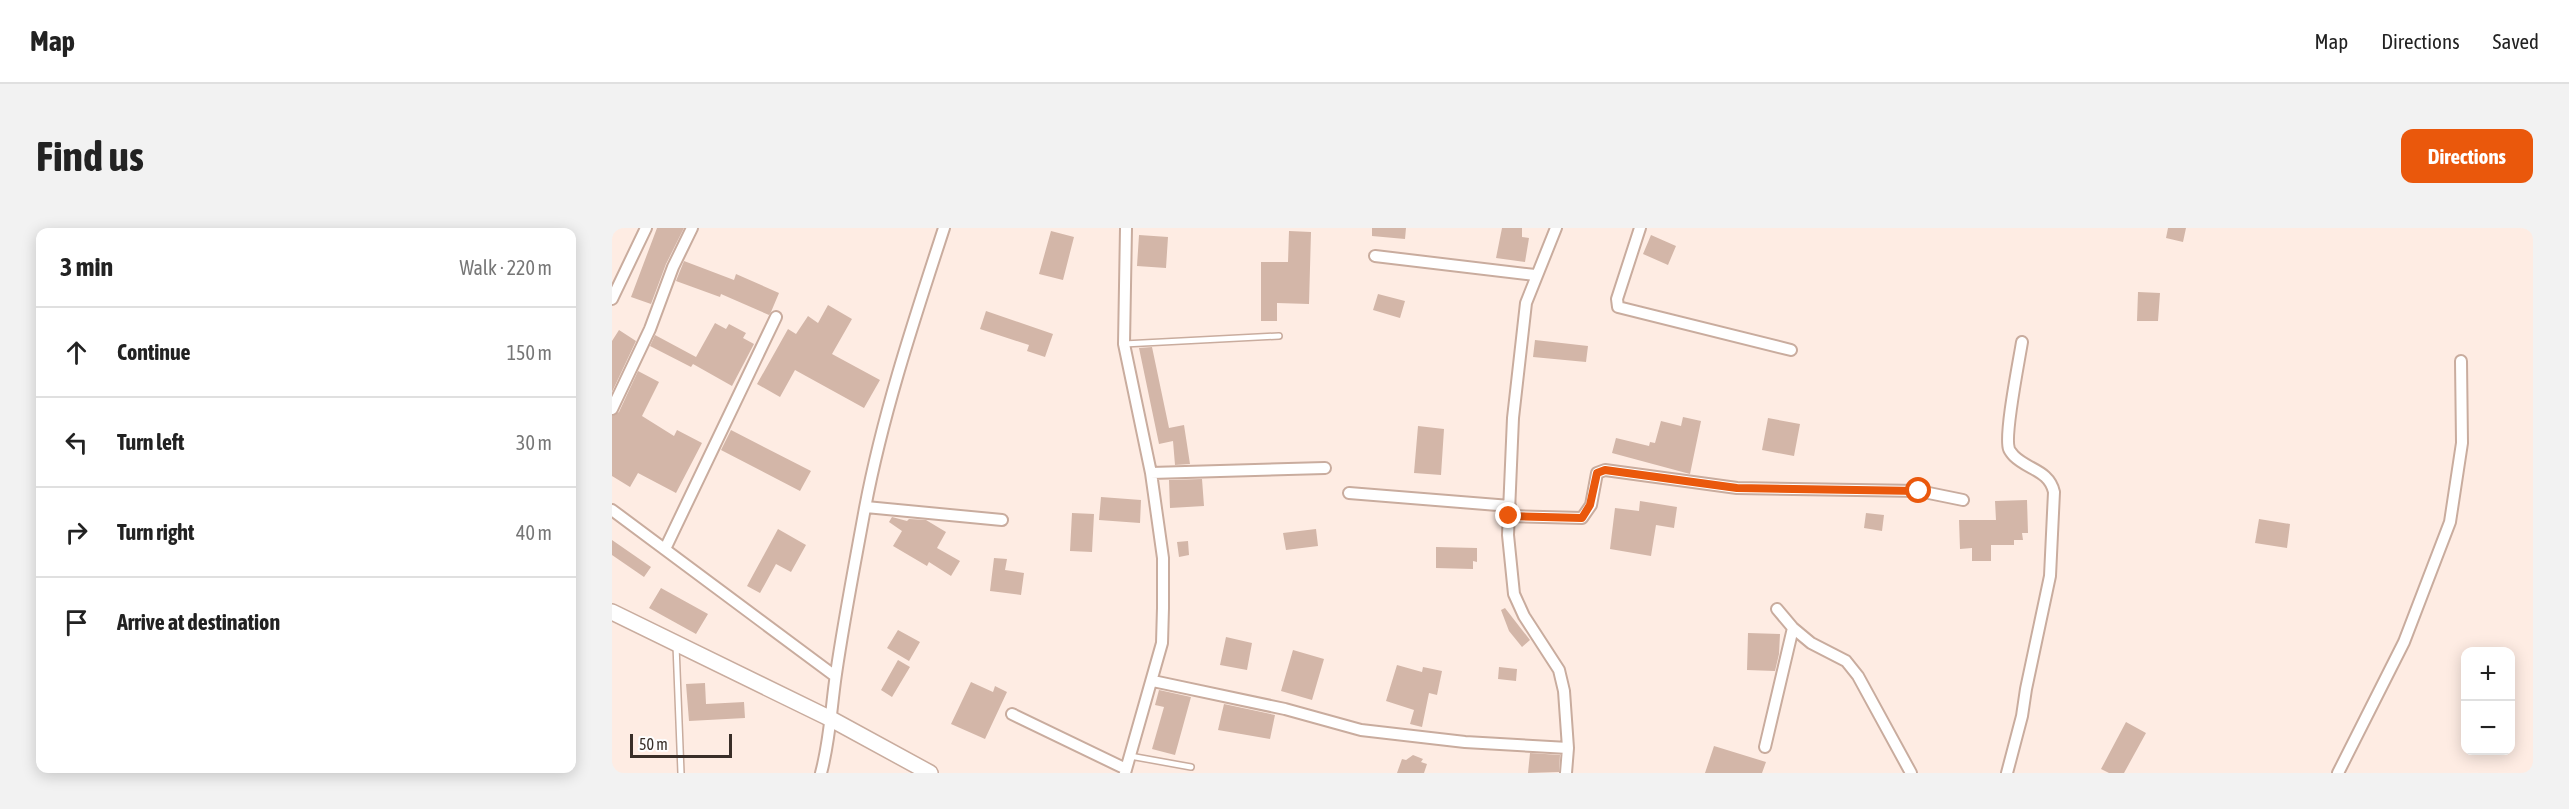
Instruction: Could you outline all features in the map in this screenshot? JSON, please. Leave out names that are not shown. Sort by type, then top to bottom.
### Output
[{"type":"street","points":[[612,299],[646,228]]},
{"type":"street","points":[[612,409],[650,329],[673,267],[692,228]]},
{"type":"street","points":[[821,773],[829,744],[836,676],[866,507],[898,369],[944,228]]},
{"type":"street","points":[[1011,714],[1126,771],[1162,644],[1163,558],[1151,473],[1124,344],[1126,228]]},
{"type":"street","points":[[1556,228],[1535,275],[1526,303],[1516,383],[1510,511],[1510,571],[1514,594],[1524,615],[1559,670],[1564,691],[1568,748],[1566,773]]},
{"type":"street","points":[[1640,228],[1617,299],[1618,307],[1791,350]]},
{"type":"street","points":[[1375,256],[1535,275]]},
{"type":"street","points":[[665,549],[776,316]]},
{"type":"street","points":[[2007,773],[2022,716],[2050,576],[2055,492],[2052,482],[2043,473],[2015,457],[2009,449],[2008,428],[2022,342]]},
{"type":"street","points":[[2338,773],[2404,642],[2450,522],[2462,443],[2461,361]]},
{"type":"street","points":[[1151,473],[1324,468]]},
{"type":"street","points":[[1349,493],[1582,518],[1590,505],[1597,473],[1605,470],[1737,488],[1919,491],[1963,500]]},
{"type":"street","points":[[866,507],[1002,520]]},
{"type":"street","points":[[612,510],[730,600],[836,676]]},
{"type":"street","points":[[1777,609],[1793,628],[1811,643],[1846,661],[1858,676],[1911,773]]},
{"type":"street","points":[[614,616],[831,719],[930,773]]},
{"type":"street","points":[[1765,747],[1793,628]]},
{"type":"street","points":[[1153,681],[1284,709],[1361,730],[1465,742],[1568,748]]},
{"type":"lane","points":[[1124,344],[1279,336]]},
{"type":"lane","points":[[676,644],[681,773]]},
{"type":"lane","points":[[1130,756],[1191,767]]},
{"type":"building","points":[[657,228],[684,228],[666,264],[651,304],[631,297]]},
{"type":"building","points":[[1372,228],[1406,228],[1405,239],[1372,236]]},
{"type":"building","points":[[1502,228],[1522,228],[1522,237],[1529,238],[1525,262],[1496,258]]},
{"type":"building","points":[[2168,228],[2186,228],[2183,242],[2166,238]]},
{"type":"building","points":[[1051,231],[1074,237],[1063,280],[1039,274]]},
{"type":"building","points":[[1289,231],[1311,232],[1309,304],[1277,303],[1277,321],[1261,321],[1261,262],[1288,262]]},
{"type":"building","points":[[1139,235],[1168,237],[1166,268],[1137,266]]},
{"type":"building","points":[[1651,235],[1676,246],[1668,265],[1643,254]]},
{"type":"building","points":[[684,261],[734,280],[736,274],[779,293],[771,312],[769,315],[721,294],[720,297],[676,281]]},
{"type":"building","points":[[2138,292],[2160,293],[2158,321],[2137,321]]},
{"type":"building","points":[[1378,294],[1405,301],[1400,318],[1373,310]]},
{"type":"building","points":[[828,305],[852,319],[832,354],[880,380],[864,408],[795,370],[780,397],[757,384],[788,329],[796,334],[808,316],[818,323]]},
{"type":"building","points":[[986,311],[1053,334],[1045,357],[1027,351],[1029,345],[980,329]]},
{"type":"building","points":[[715,323],[726,329],[729,324],[746,333],[743,338],[754,344],[732,386],[693,364],[691,367],[650,346],[655,335],[696,357]]},
{"type":"building","points":[[619,330],[636,341],[612,392],[612,341]]},
{"type":"building","points":[[1535,340],[1588,346],[1586,362],[1533,357]]},
{"type":"building","points":[[1152,347],[1169,428],[1184,425],[1190,464],[1175,465],[1173,441],[1159,444],[1139,348]]},
{"type":"building","points":[[638,371],[659,382],[642,416],[674,436],[677,430],[702,443],[676,493],[638,473],[630,487],[612,476],[612,416],[619,412]]},
{"type":"building","points":[[1683,417],[1701,421],[1690,474],[1612,453],[1616,438],[1649,446],[1650,442],[1655,443],[1661,421],[1681,426]]},
{"type":"building","points":[[1768,418],[1800,424],[1794,456],[1762,450]]},
{"type":"building","points":[[1418,426],[1444,429],[1441,475],[1414,473]]},
{"type":"building","points":[[731,430],[811,471],[800,491],[721,450]]},
{"type":"building","points":[[1202,479],[1204,506],[1170,508],[1169,480]]},
{"type":"building","points":[[1101,497],[1141,500],[1140,523],[1099,520]]},
{"type":"building","points":[[2027,500],[2028,533],[2022,533],[2023,540],[2014,540],[2014,545],[1991,545],[1991,561],[1972,561],[1972,548],[1960,549],[1959,520],[1996,520],[1995,501]]},
{"type":"building","points":[[1640,501],[1677,507],[1674,528],[1656,525],[1651,556],[1610,549],[1615,508],[1639,511]]},
{"type":"building","points":[[1072,513],[1094,514],[1092,552],[1070,551]]},
{"type":"building","points":[[1866,513],[1884,515],[1882,531],[1864,528]]},
{"type":"building","points":[[892,517],[907,521],[909,519],[926,520],[946,532],[937,548],[960,561],[951,576],[929,562],[927,566],[893,546],[902,531],[889,522]]},
{"type":"building","points":[[2259,519],[2290,524],[2287,548],[2255,543]]},
{"type":"building","points":[[778,529],[806,545],[791,572],[776,564],[760,593],[747,586]]},
{"type":"building","points":[[1316,529],[1318,546],[1286,550],[1283,533]]},
{"type":"building","points":[[612,540],[651,567],[644,577],[612,555]]},
{"type":"building","points":[[1188,541],[1189,555],[1179,557],[1177,542]]},
{"type":"building","points":[[1436,547],[1477,548],[1477,562],[1473,561],[1473,569],[1436,568]]},
{"type":"building","points":[[994,558],[1007,559],[1005,570],[1024,573],[1021,595],[990,591]]},
{"type":"building","points":[[661,588],[708,614],[696,634],[649,608]]},
{"type":"building","points":[[1505,608],[1530,640],[1522,647],[1509,631],[1501,610]]},
{"type":"building","points":[[898,630],[920,642],[909,661],[887,648]]},
{"type":"building","points":[[1748,633],[1780,634],[1775,671],[1747,670]]},
{"type":"building","points":[[1226,637],[1252,643],[1247,670],[1220,665]]},
{"type":"building","points":[[1293,650],[1324,659],[1312,700],[1281,691]]},
{"type":"building","points":[[898,660],[910,667],[892,697],[881,690]]},
{"type":"building","points":[[1397,665],[1422,672],[1423,667],[1442,671],[1437,695],[1429,693],[1422,727],[1410,724],[1414,710],[1386,701]]},
{"type":"building","points":[[1499,667],[1517,669],[1516,681],[1498,679]]},
{"type":"building","points":[[971,682],[993,692],[995,686],[1007,692],[985,739],[951,724]]},
{"type":"building","points":[[705,683],[706,704],[744,702],[745,718],[689,721],[686,684]]},
{"type":"building","points":[[1159,690],[1191,697],[1175,755],[1152,749],[1164,707],[1155,705]]},
{"type":"building","points":[[1224,704],[1275,715],[1270,739],[1218,730]]},
{"type":"building","points":[[2126,722],[2146,733],[2124,773],[2109,773],[2101,769]]},
{"type":"building","points":[[1714,746],[1766,762],[1762,773],[1705,773]]},
{"type":"building","points":[[1530,753],[1560,755],[1559,772],[1528,773]]},
{"type":"building","points":[[1413,755],[1423,759],[1421,762],[1427,764],[1424,773],[1397,773],[1402,759],[1406,760]]},
{"type":"route","points":[[1509,516],[1582,518],[1590,505],[1597,473],[1605,470],[1737,488],[1919,491]]}]
